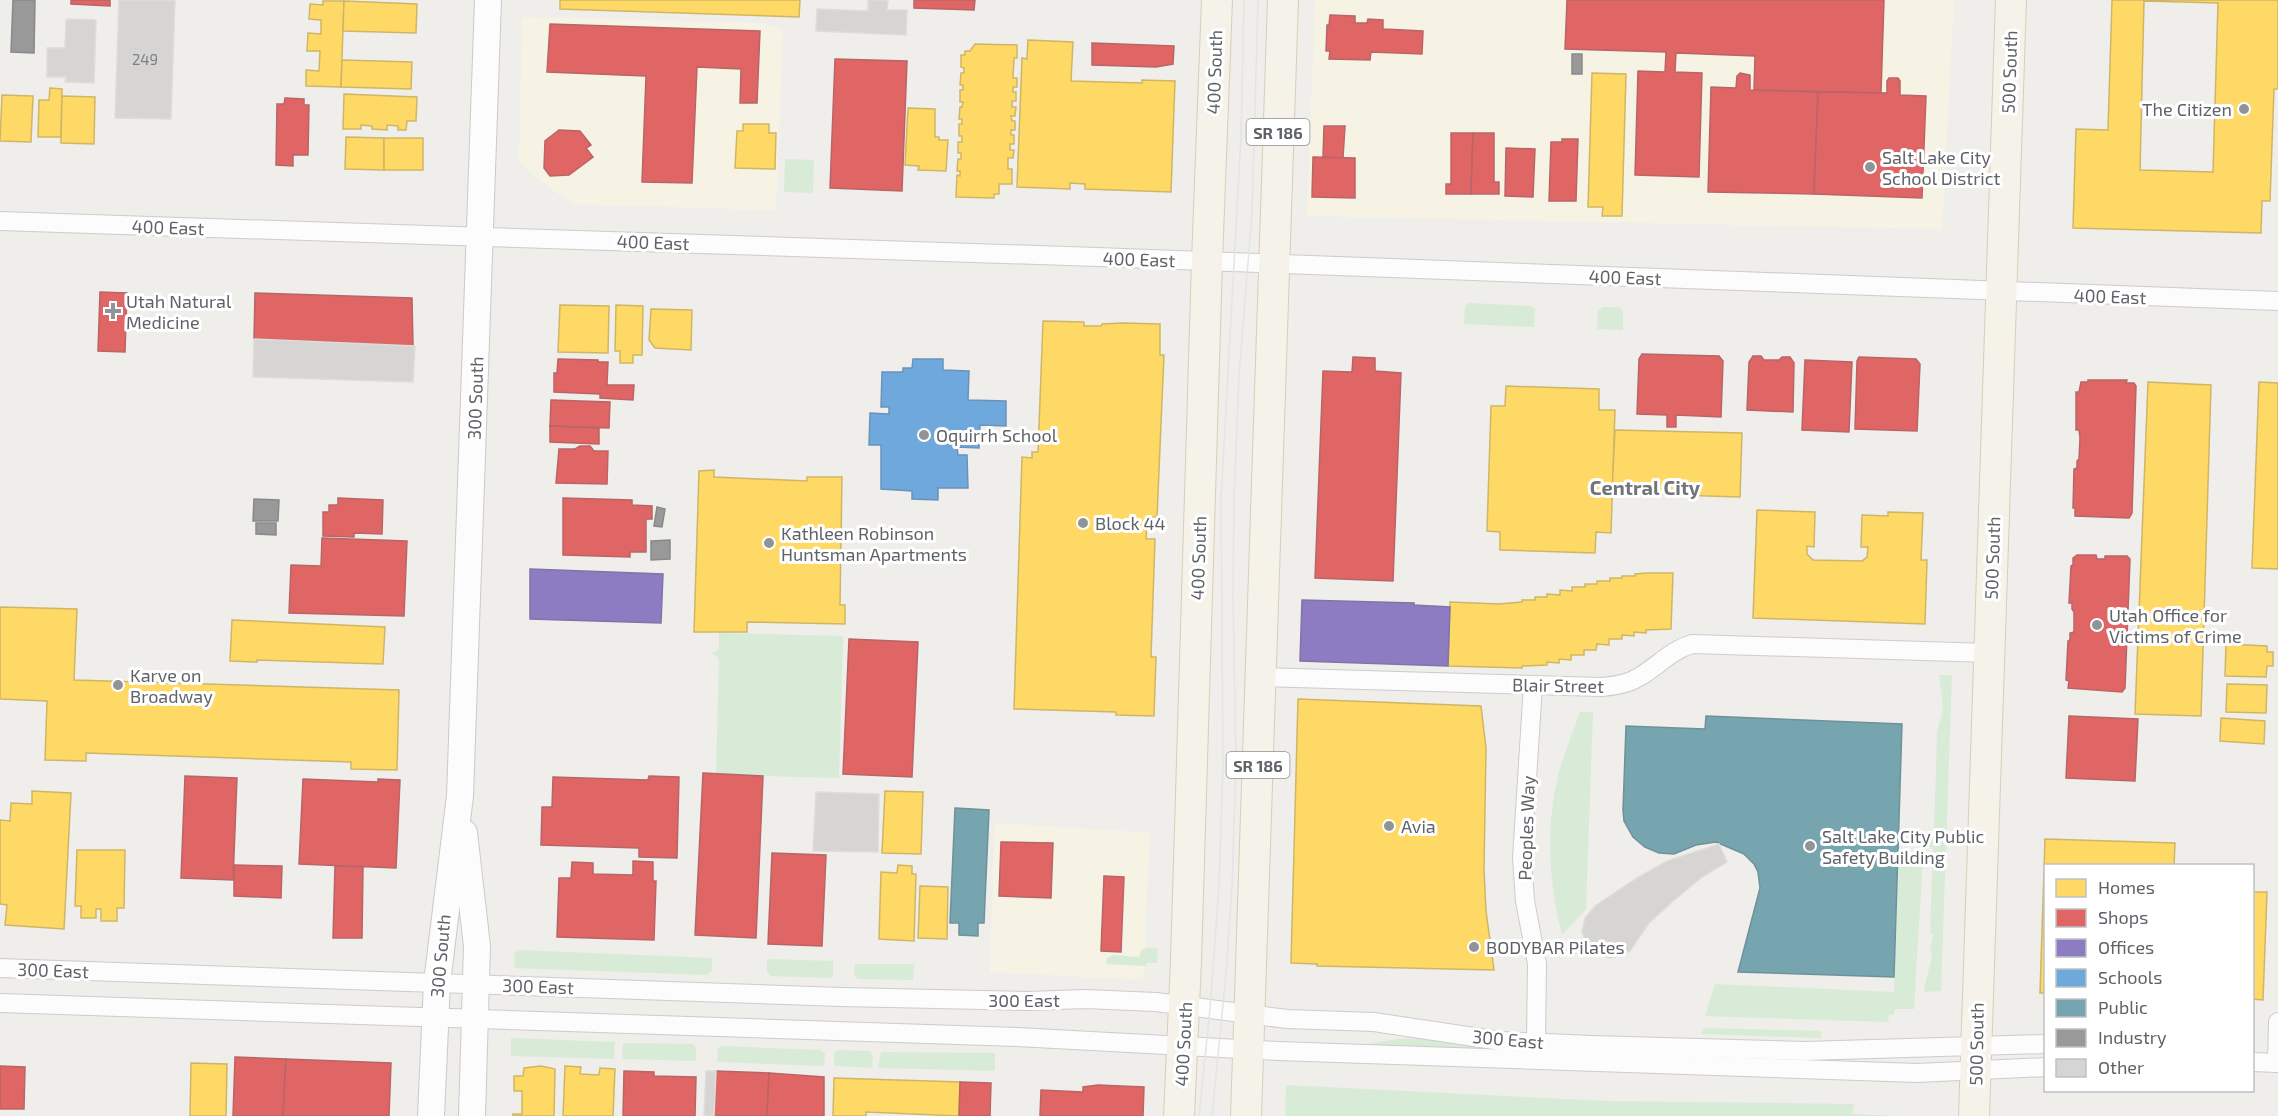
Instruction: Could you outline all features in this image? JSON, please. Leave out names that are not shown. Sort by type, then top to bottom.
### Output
[{"type":"main road","name":"400 South","points":[[1179,1116],[1185,1006],[1217,0]]},
{"type":"main road","name":"SR 186","points":[[1246,1116],[1283,0]]},
{"type":"main road","name":"500 South","points":[[1974,1116],[2011,0]]},
{"type":"street","name":"300 South","points":[[431,1116],[436,983],[460,796],[488,0]]},
{"type":"street","name":"400 East","points":[[0,221],[1207,261],[2278,301]]},
{"type":"street","name":"Blair Street","points":[[1260,677],[1602,687],[1622,684],[1639,677],[1677,650],[1692,644],[1989,653]]},
{"type":"street","name":"Peoples Way","points":[[1533,685],[1522,858],[1525,901],[1537,963],[1536,1042]]},
{"type":"street","name":"300 South","points":[[460,796],[477,946],[472,1116]]},
{"type":"street","name":"300 East","points":[[0,968],[853,997],[1028,1001],[1085,999],[1156,1002],[1287,1019],[1374,1022],[1479,1038],[1976,1060],[2044,1067]]},
{"type":"street","name":"300 East","points":[[0,1003],[1017,1037],[1249,1050],[1917,1073],[1976,1060],[2031,1043],[2044,1044]]},
{"type":"street","points":[[2254,1062],[2277,1063],[2278,1022]]},
{"type":"shaded area","points":[[1315,0],[1954,0],[1942,229],[1307,216]]},
{"type":"shaded area","points":[[522,17],[761,23],[783,29],[776,210],[574,204],[554,191],[519,163]]},
{"type":"shaded area","points":[[995,823],[1150,833],[1143,980],[990,972]]},
{"type":"green space","points":[[785,159],[814,160],[813,193],[784,192]]},
{"type":"green space","points":[[1469,303],[1532,306],[1535,309],[1534,327],[1464,324],[1465,306]]},
{"type":"green space","points":[[1603,307],[1619,307],[1623,311],[1623,330],[1597,329],[1598,311]]},
{"type":"green space","points":[[719,633],[843,636],[839,778],[716,775],[719,658],[712,653],[719,650]]},
{"type":"green space","points":[[1939,675],[1952,675],[1941,991],[1924,992],[1932,953],[1930,952],[1933,934],[1930,933],[1933,847],[1929,847],[1929,833],[1934,832],[1937,733],[1943,708]]},
{"type":"green space","points":[[1580,712],[1593,712],[1586,909],[1562,935],[1551,872],[1552,807],[1561,765]]},
{"type":"green space","points":[[1899,857],[1923,858],[1914,1009],[1895,1009],[1894,1015],[1889,1015],[1888,1022],[1705,1016],[1715,984],[1894,992]]},
{"type":"green space","points":[[1146,948],[1158,948],[1157,963],[1147,963],[1146,966],[1106,964],[1107,958],[1113,955],[1139,957],[1141,951]]},
{"type":"green space","points":[[518,950],[712,958],[712,971],[707,975],[515,968],[514,954]]},
{"type":"green space","points":[[767,959],[833,961],[833,975],[830,978],[770,976],[767,972]]},
{"type":"green space","points":[[855,964],[914,964],[913,980],[858,979],[854,975]]},
{"type":"green space","points":[[1703,1028],[1821,1031],[1821,1038],[1701,1034]]},
{"type":"green space","points":[[511,1038],[615,1042],[614,1059],[511,1056]]},
{"type":"green space","points":[[1425,1038],[1559,1055],[1360,1045],[1398,1039]]},
{"type":"green space","points":[[623,1043],[693,1044],[696,1048],[696,1061],[622,1059]]},
{"type":"green space","points":[[721,1046],[821,1050],[825,1054],[824,1066],[717,1062],[718,1048]]},
{"type":"green space","points":[[837,1050],[870,1051],[873,1055],[872,1068],[834,1066],[834,1054]]},
{"type":"green space","points":[[881,1052],[995,1053],[995,1071],[878,1068]]},
{"type":"green space","points":[[1286,1085],[1604,1101],[1854,1104],[1852,1114],[1898,1116],[1285,1116]]},
{"type":"building: Homes","points":[[560,0],[800,0],[799,17],[560,9]]},
{"type":"building: Homes","name":"The Citizen","points":[[2112,0],[2278,0],[2278,89],[2274,89],[2270,201],[2262,201],[2261,233],[2073,228],[2076,129],[2108,130]],"holes":[[[2144,1],[2218,3],[2213,172],[2140,170]]]},
{"type":"building: Homes","points":[[323,1],[344,1],[341,87],[306,86],[306,70],[319,71],[320,51],[307,51],[308,33],[321,34],[321,20],[309,19],[310,4],[323,5]]},
{"type":"building: Homes","points":[[344,1],[417,4],[416,33],[343,31]]},
{"type":"building: Homes","points":[[1028,40],[1073,42],[1071,81],[1142,83],[1142,80],[1175,81],[1171,192],[1085,189],[1085,184],[1070,183],[1070,189],[1017,187],[1022,58],[1027,59]]},
{"type":"building: Homes","points":[[975,44],[1017,45],[1013,78],[1017,78],[1017,87],[1013,87],[1013,92],[1016,92],[1016,101],[1012,101],[1012,107],[1016,107],[1015,116],[1011,116],[1012,121],[1015,121],[1015,130],[1011,130],[1011,135],[1014,135],[1014,144],[1010,144],[1010,150],[1014,150],[1013,158],[1008,158],[1008,169],[1012,169],[1012,184],[999,184],[999,194],[994,194],[994,198],[956,197],[957,175],[960,176],[960,171],[957,171],[958,159],[961,159],[961,153],[958,153],[958,142],[962,142],[962,136],[959,136],[959,124],[962,124],[962,119],[959,119],[960,107],[963,102],[960,102],[960,90],[963,90],[963,85],[960,85],[961,73],[964,73],[964,68],[961,67],[961,55],[965,55],[965,51],[970,51]]},
{"type":"building: Homes","points":[[342,60],[412,62],[411,89],[341,87]]},
{"type":"building: Homes","points":[[1592,73],[1626,74],[1622,216],[1602,216],[1603,207],[1588,207]]},
{"type":"building: Homes","points":[[50,88],[62,89],[61,137],[38,137],[39,100],[49,100]]},
{"type":"building: Homes","points":[[344,94],[417,97],[416,121],[407,121],[406,130],[398,130],[398,126],[387,125],[387,130],[372,129],[372,126],[361,125],[361,129],[343,129]]},
{"type":"building: Homes","points":[[2,95],[33,96],[31,142],[0,141]]},
{"type":"building: Homes","points":[[62,96],[95,97],[94,144],[61,143]]},
{"type":"building: Homes","points":[[908,108],[935,109],[935,137],[939,137],[939,140],[948,140],[946,171],[918,170],[919,166],[905,165]]},
{"type":"building: Homes","points":[[743,124],[769,124],[769,133],[776,133],[775,169],[735,168],[737,131],[743,131]]},
{"type":"building: Homes","points":[[346,137],[384,138],[384,170],[345,169]]},
{"type":"building: Homes","points":[[384,138],[423,138],[423,170],[384,170]]},
{"type":"building: Homes","points":[[560,305],[609,306],[608,353],[558,352]]},
{"type":"building: Homes","points":[[616,305],[643,306],[642,355],[633,355],[633,363],[620,363],[620,351],[615,351]]},
{"type":"building: Homes","points":[[651,309],[692,310],[691,350],[655,348],[649,340]]},
{"type":"building: Homes","name":"Block 44","points":[[1043,321],[1084,322],[1084,326],[1122,323],[1160,324],[1160,355],[1164,355],[1157,517],[1147,517],[1146,539],[1155,539],[1151,657],[1156,657],[1154,716],[1116,715],[1116,712],[1014,709],[1022,457],[1032,458],[1032,452],[1038,452]]},
{"type":"building: Homes","points":[[2148,382],[2211,385],[2201,716],[2135,714]]},
{"type":"building: Homes","points":[[2259,382],[2278,383],[2278,569],[2252,568]]},
{"type":"building: Homes","points":[[1506,386],[1599,389],[1599,410],[1615,410],[1611,533],[1596,532],[1595,553],[1500,550],[1500,532],[1487,531],[1491,406],[1505,406]]},
{"type":"building: Homes","points":[[1615,430],[1742,433],[1740,497],[1612,493]]},
{"type":"building: Homes","name":"Kathleen Robinson Huntsman Apartments","points":[[714,470],[714,477],[807,481],[807,477],[842,477],[840,605],[845,605],[845,624],[747,622],[747,632],[694,632],[699,471]]},
{"type":"building: Homes","points":[[1757,510],[1815,512],[1814,547],[1807,546],[1807,554],[1813,560],[1862,561],[1867,557],[1868,547],[1861,547],[1862,515],[1888,516],[1888,512],[1923,513],[1921,560],[1927,560],[1925,624],[1753,618]]},
{"type":"building: Homes","points":[[1647,573],[1673,573],[1671,629],[1646,630],[1646,633],[1634,632],[1634,636],[1622,635],[1622,639],[1609,639],[1609,645],[1597,644],[1596,650],[1584,650],[1584,655],[1571,655],[1571,660],[1559,659],[1559,663],[1547,662],[1547,665],[1522,666],[1522,668],[1448,666],[1450,602],[1499,604],[1522,602],[1522,600],[1535,600],[1535,597],[1547,597],[1547,594],[1560,595],[1560,590],[1572,591],[1572,587],[1585,587],[1585,584],[1597,584],[1597,581],[1610,581],[1610,578]]},
{"type":"building: Homes","name":"Karve on Broadway","points":[[0,607],[77,609],[74,680],[399,690],[397,770],[351,769],[351,762],[86,753],[86,761],[45,760],[47,701],[0,699]]},
{"type":"building: Homes","points":[[232,620],[385,627],[383,664],[230,661]]},
{"type":"building: Homes","points":[[2226,644],[2267,646],[2267,652],[2273,652],[2273,666],[2267,666],[2266,677],[2225,676]]},
{"type":"building: Homes","points":[[2227,684],[2267,685],[2266,713],[2226,712]]},
{"type":"building: Homes","name":"Avia","points":[[1298,699],[1481,706],[1486,748],[1484,869],[1486,911],[1494,970],[1317,966],[1317,964],[1291,963]]},
{"type":"building: Homes","points":[[2221,718],[2265,721],[2264,744],[2220,741]]},
{"type":"building: Homes","points":[[32,791],[71,793],[64,929],[5,925],[7,905],[0,904],[0,820],[10,821],[11,803],[32,804]]},
{"type":"building: Homes","points":[[885,791],[923,792],[921,854],[882,853]]},
{"type":"building: Homes","points":[[2045,839],[2175,843],[2174,864],[2044,864]]},
{"type":"building: Homes","points":[[77,850],[125,850],[124,908],[117,908],[117,921],[101,921],[101,909],[96,909],[96,918],[81,918],[81,906],[75,906]]},
{"type":"building: Homes","points":[[898,865],[912,866],[912,874],[916,874],[914,941],[879,939],[881,872],[897,873]]},
{"type":"building: Homes","points":[[2044,870],[2044,993],[2040,993]]},
{"type":"building: Homes","points":[[920,886],[948,887],[947,939],[918,938]]},
{"type":"building: Homes","points":[[2254,892],[2267,892],[2263,1000],[2254,999]]},
{"type":"building: Homes","points":[[191,1063],[227,1064],[226,1116],[190,1116]]},
{"type":"building: Homes","points":[[541,1066],[555,1069],[554,1116],[513,1116],[513,1114],[522,1114],[522,1091],[514,1091],[514,1076],[523,1076],[524,1068]]},
{"type":"building: Homes","points":[[565,1066],[581,1067],[580,1074],[599,1075],[600,1068],[615,1069],[613,1116],[563,1116]]},
{"type":"building: Homes","points":[[834,1078],[960,1082],[959,1116],[866,1112],[866,1116],[833,1116]]},
{"type":"building: Shops","points":[[71,0],[110,0],[110,6],[71,4]]},
{"type":"building: Shops","points":[[914,0],[975,0],[974,10],[914,8]]},
{"type":"building: Shops","points":[[1567,0],[1884,0],[1881,93],[1754,90],[1755,56],[1676,53],[1675,72],[1702,73],[1699,177],[1635,175],[1638,71],[1665,72],[1666,52],[1565,49]]},
{"type":"building: Shops","points":[[1330,15],[1355,16],[1355,23],[1367,23],[1368,19],[1383,20],[1383,29],[1423,31],[1422,54],[1371,52],[1370,60],[1329,59],[1330,51],[1326,51],[1327,25],[1329,25]]},
{"type":"building: Shops","points":[[550,24],[760,31],[757,103],[740,103],[741,69],[697,67],[692,183],[642,182],[646,76],[547,72]]},
{"type":"building: Shops","points":[[1092,43],[1174,46],[1173,64],[1156,67],[1092,65]]},
{"type":"building: Shops","points":[[835,59],[907,61],[902,191],[830,188]]},
{"type":"building: Shops","points":[[1740,73],[1750,75],[1750,90],[1818,92],[1814,194],[1708,192],[1711,87],[1736,88],[1737,76]]},
{"type":"building: Shops","points":[[1889,78],[1898,78],[1900,81],[1900,95],[1926,96],[1922,198],[1814,194],[1818,92],[1887,93]]},
{"type":"building: Shops","points":[[285,98],[304,99],[304,105],[309,105],[308,155],[293,155],[293,166],[276,165],[277,104],[284,104]]},
{"type":"building: Shops","points":[[1324,126],[1345,126],[1343,158],[1323,157]]},
{"type":"building: Shops","points":[[559,130],[580,131],[591,145],[586,148],[593,157],[569,175],[550,176],[544,168],[545,141]]},
{"type":"building: Shops","points":[[1451,133],[1473,133],[1471,194],[1446,194],[1446,184],[1451,184]]},
{"type":"building: Shops","points":[[1473,133],[1494,133],[1494,182],[1499,182],[1499,194],[1471,194]]},
{"type":"building: Shops","points":[[1562,139],[1578,139],[1576,201],[1549,201],[1551,142],[1562,142]]},
{"type":"building: Shops","points":[[1506,148],[1535,149],[1533,197],[1505,196]]},
{"type":"building: Shops","points":[[1313,157],[1355,158],[1355,198],[1312,197]]},
{"type":"building: Shops","points":[[100,292],[127,293],[125,352],[98,351]]},
{"type":"building: Shops","points":[[255,293],[412,298],[413,346],[254,339]]},
{"type":"building: Shops","points":[[1642,354],[1719,356],[1723,361],[1721,417],[1676,415],[1676,427],[1667,427],[1667,415],[1637,414],[1639,359]]},
{"type":"building: Shops","points":[[1753,356],[1761,356],[1764,360],[1790,357],[1794,363],[1793,412],[1747,410],[1749,362]]},
{"type":"building: Shops","points":[[1353,357],[1375,358],[1375,371],[1401,373],[1393,581],[1315,578],[1323,371],[1352,372]]},
{"type":"building: Shops","points":[[1859,357],[1916,359],[1920,364],[1917,431],[1855,429]]},
{"type":"building: Shops","points":[[558,359],[608,362],[607,385],[634,385],[633,400],[600,398],[600,394],[554,392],[554,373],[557,373]]},
{"type":"building: Shops","points":[[1805,360],[1852,362],[1849,432],[1802,430]]},
{"type":"building: Shops","points":[[2088,380],[2127,380],[2126,383],[2134,383],[2136,386],[2132,513],[2129,518],[2075,516],[2075,508],[2073,508],[2074,469],[2077,468],[2079,459],[2080,438],[2079,430],[2076,430],[2076,392],[2079,392],[2081,382],[2088,382]]},
{"type":"building: Shops","points":[[551,400],[610,402],[609,428],[550,426]]},
{"type":"building: Shops","points":[[550,426],[599,428],[599,444],[550,442]]},
{"type":"building: Shops","points":[[580,446],[590,446],[594,451],[608,451],[607,484],[556,483],[559,449],[575,449]]},
{"type":"building: Shops","points":[[338,498],[383,500],[382,534],[354,533],[354,537],[323,536],[323,512],[329,512],[329,505],[338,505]]},
{"type":"building: Shops","points":[[563,498],[632,500],[632,505],[652,506],[652,519],[646,519],[646,552],[630,552],[630,557],[563,555]]},
{"type":"building: Shops","points":[[322,538],[407,541],[404,616],[289,613],[291,565],[321,566]]},
{"type":"building: Shops","points":[[2077,555],[2096,555],[2097,559],[2105,559],[2105,556],[2127,556],[2130,559],[2125,688],[2122,692],[2068,688],[2069,681],[2066,680],[2068,641],[2070,633],[2074,632],[2074,612],[2072,603],[2069,603],[2071,566],[2073,558]]},
{"type":"building: Shops","points":[[849,639],[918,642],[912,777],[843,774]]},
{"type":"building: Shops","points":[[2069,716],[2138,719],[2135,781],[2066,778]]},
{"type":"building: Shops","points":[[703,773],[763,776],[756,938],[695,935]]},
{"type":"building: Shops","points":[[185,776],[237,778],[233,880],[181,878]]},
{"type":"building: Shops","points":[[649,776],[679,777],[677,858],[639,857],[639,848],[541,845],[542,807],[552,807],[553,777],[648,780]]},
{"type":"building: Shops","points":[[303,779],[378,782],[378,779],[400,780],[396,868],[299,864]]},
{"type":"building: Shops","points":[[1001,842],[1053,843],[1051,898],[999,896]]},
{"type":"building: Shops","points":[[772,853],[826,855],[822,946],[768,944]]},
{"type":"building: Shops","points":[[633,861],[653,862],[653,881],[656,881],[654,940],[557,937],[559,878],[571,878],[572,862],[593,863],[593,874],[633,875]]},
{"type":"building: Shops","points":[[234,865],[282,866],[281,898],[234,896]]},
{"type":"building: Shops","points":[[335,866],[363,867],[362,938],[333,938]]},
{"type":"building: Shops","points":[[1104,876],[1124,877],[1121,952],[1101,951]]},
{"type":"building: Shops","points":[[235,1057],[286,1059],[283,1116],[233,1116]]},
{"type":"building: Shops","points":[[286,1059],[391,1063],[389,1116],[283,1116]]},
{"type":"building: Shops","points":[[0,1066],[25,1067],[24,1109],[0,1109]]},
{"type":"building: Shops","points":[[624,1071],[654,1072],[654,1076],[696,1077],[695,1116],[623,1116]]},
{"type":"building: Shops","points":[[716,1071],[769,1073],[767,1116],[714,1116]]},
{"type":"building: Shops","points":[[769,1073],[824,1077],[824,1116],[767,1116]]},
{"type":"building: Shops","points":[[960,1082],[991,1083],[990,1116],[959,1116]]},
{"type":"building: Shops","points":[[1098,1085],[1144,1087],[1143,1116],[1040,1116],[1041,1090],[1083,1092],[1083,1087]]},
{"type":"building: Offices","points":[[530,569],[663,574],[661,623],[530,619]]},
{"type":"building: Offices","points":[[1302,600],[1414,603],[1414,605],[1450,607],[1448,666],[1300,661]]},
{"type":"building: Schools","name":"Oquirrh School","points":[[913,359],[943,359],[943,370],[969,371],[968,400],[1006,401],[1006,426],[980,425],[979,448],[957,447],[958,455],[967,455],[968,488],[938,488],[938,500],[912,499],[912,491],[881,489],[881,445],[869,445],[870,413],[889,414],[889,407],[881,407],[882,372],[903,372],[903,368],[912,368]]},
{"type":"building: Public","name":"Salt Lake City Public Safety Building","points":[[1706,716],[1902,724],[1894,977],[1738,972],[1760,888],[1758,872],[1754,864],[1744,854],[1716,842],[1696,845],[1674,854],[1659,853],[1645,847],[1633,837],[1624,821],[1623,810],[1626,726],[1705,729]]},
{"type":"building: Public","points":[[955,808],[989,810],[984,923],[978,923],[978,936],[959,935],[959,923],[950,923]]},
{"type":"building: Industry","points":[[13,0],[35,0],[34,53],[11,52]]},
{"type":"building: Industry","points":[[1572,54],[1582,54],[1582,74],[1572,74]]},
{"type":"building: Industry","points":[[254,499],[279,500],[278,521],[253,521]]},
{"type":"building: Industry","points":[[657,507],[665,509],[662,527],[654,526]]},
{"type":"building: Industry","points":[[256,523],[276,523],[276,535],[256,534]]},
{"type":"building: Industry","points":[[670,540],[670,559],[651,560],[651,541]]},
{"type":"building: Other","points":[[119,0],[175,0],[171,119],[115,118]]},
{"type":"building: Other","points":[[868,0],[888,0],[887,10],[907,10],[906,35],[816,31],[817,9],[868,11]]},
{"type":"building: Other","points":[[66,19],[96,20],[94,83],[65,82],[66,77],[47,77],[47,48],[65,48]]},
{"type":"building: Other","points":[[254,339],[415,346],[413,382],[253,377]]},
{"type":"building: Other","points":[[816,792],[879,794],[878,852],[813,851]]},
{"type":"building: Other","points":[[1719,844],[1727,862],[1702,877],[1649,923],[1630,951],[1610,958],[1594,954],[1588,947],[1582,932],[1585,918],[1595,906],[1667,861]]},
{"type":"building: Other","points":[[706,1071],[716,1071],[714,1116],[704,1116]]},
{"type":"tram line","points":[[1199,1116],[1219,886],[1223,765],[1221,499],[1241,137],[1244,0]]},
{"type":"tram line","points":[[1212,1116],[1232,886],[1236,765],[1234,499],[1239,375],[1252,213],[1258,0]]},
{"type":"place","name":"The Citizen","points":[[2244,109]]},
{"type":"place","name":"Salt Lake City School District","points":[[1870,167]]},
{"type":"place","name":"Utah Natural Medicine","points":[[113,311]]},
{"type":"place","name":"Oquirrh School","points":[[924,435]]},
{"type":"place","name":"Block 44","points":[[1083,523]]},
{"type":"place","name":"Kathleen Robinson Huntsman Apartments","points":[[769,543]]},
{"type":"place","name":"Utah Office for Victims of Crime","points":[[2097,625]]},
{"type":"place","name":"Karve on Broadway","points":[[118,685]]},
{"type":"place","name":"Avia","points":[[1389,826]]},
{"type":"place","name":"Salt Lake City Public Safety Building","points":[[1810,846]]},
{"type":"place","name":"BODYBAR Pilates","points":[[1474,947]]},
{"type":"district","name":"Central City","points":[[1645,487]]}]
